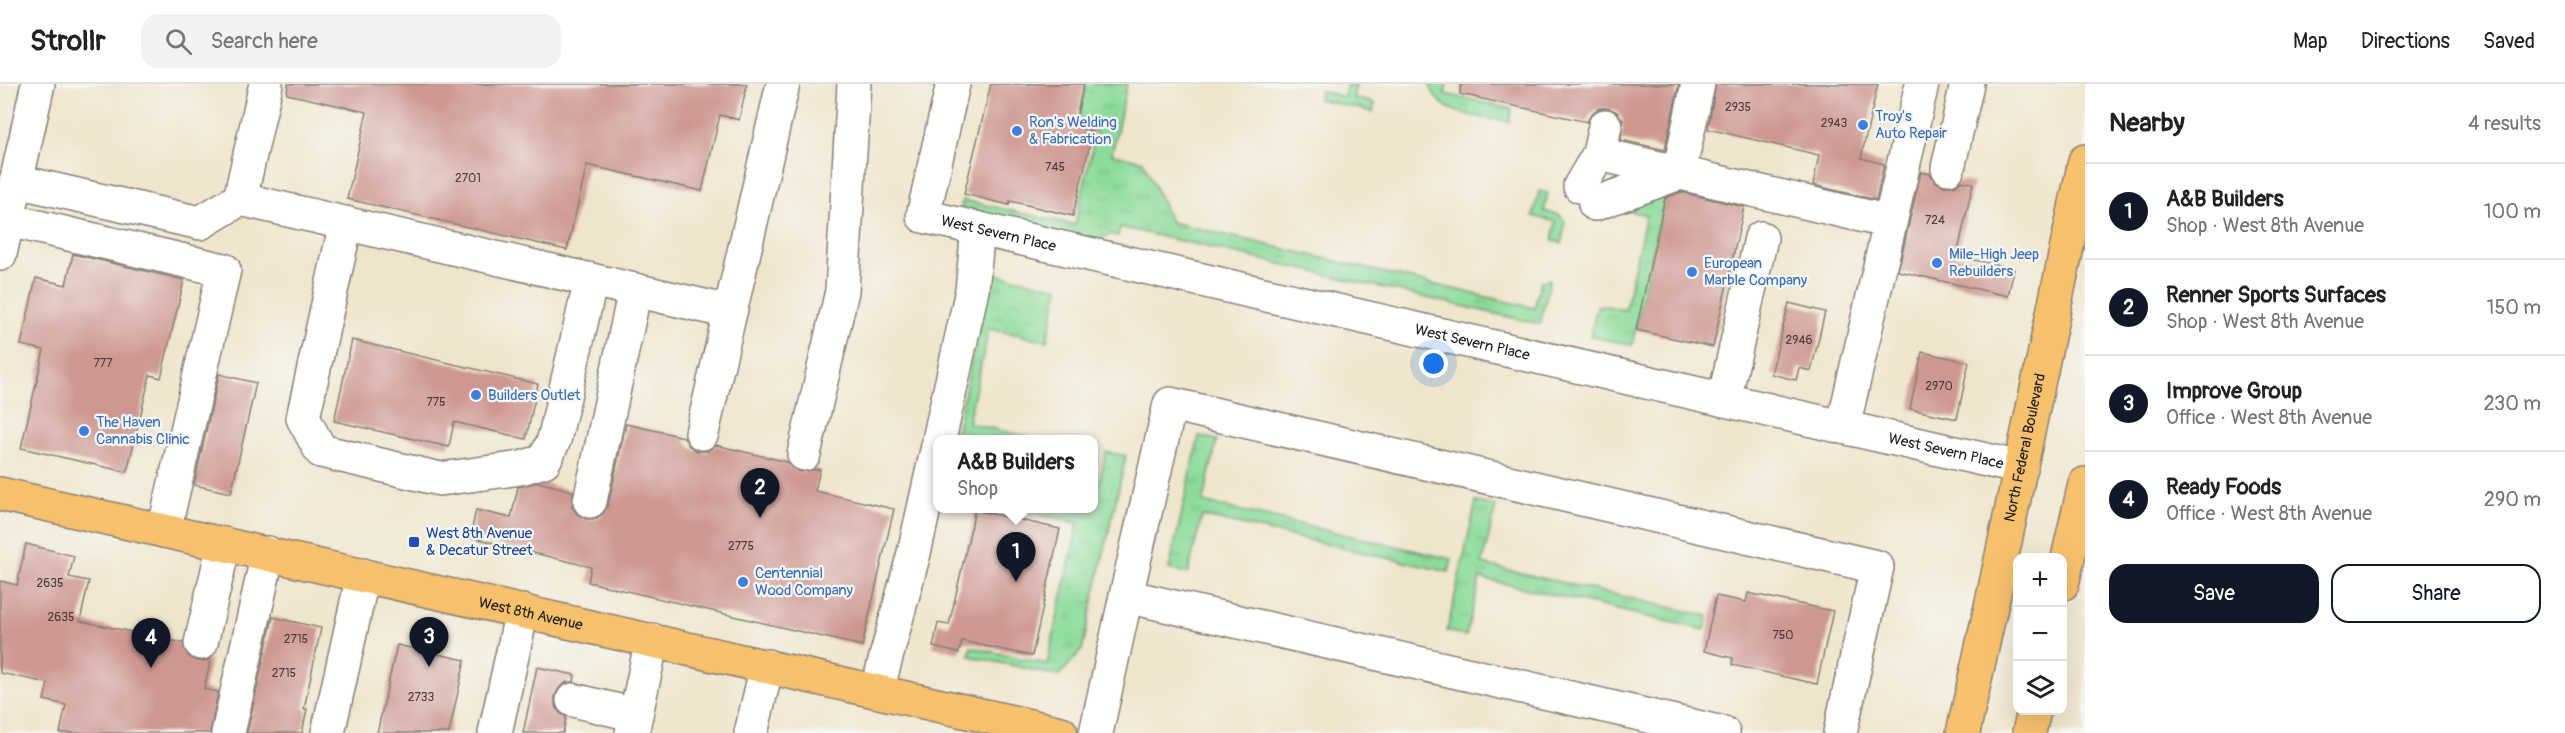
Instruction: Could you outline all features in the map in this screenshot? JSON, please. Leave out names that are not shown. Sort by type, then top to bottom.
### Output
[{"type":"main road","name":"North Federal Boulevard","points":[[1963,733],[2085,161]]},
{"type":"main road","points":[[2067,562],[2085,484]]},
{"type":"main road","name":"West 8th Avenue","points":[[0,494],[1061,733]]},
{"type":"main road","points":[[2029,733],[2033,715]]},
{"type":"street","points":[[0,254],[8,220],[13,163],[38,84]]},
{"type":"street","points":[[240,199],[266,84]]},
{"type":"street","points":[[702,433],[783,84]]},
{"type":"street","points":[[804,454],[842,291],[854,84]]},
{"type":"street","name":"West Severn Place","points":[[953,84],[923,216],[2021,468]]},
{"type":"street","points":[[1679,173],[1698,84]]},
{"type":"street","points":[[1843,427],[1922,84]]},
{"type":"street","points":[[1948,168],[1967,84]]},
{"type":"street","points":[[1679,173],[1588,195],[1602,140],[1679,173],[1890,222]]},
{"type":"street","points":[[13,163],[200,223],[240,199],[730,312]]},
{"type":"street","points":[[8,220],[224,270],[165,531]]},
{"type":"street","points":[[346,223],[303,418],[321,451],[440,480],[521,468],[544,461],[554,440],[591,280]]},
{"type":"street","points":[[940,435],[970,300],[978,229]]},
{"type":"street","points":[[1724,400],[1761,238]]},
{"type":"street","points":[[590,501],[635,290]]},
{"type":"street","points":[[1096,733],[1170,404],[1877,567],[1840,733]]},
{"type":"street","points":[[877,691],[914,553],[933,468]]},
{"type":"street","points":[[201,643],[224,544]]},
{"type":"street","points":[[228,733],[268,553]]},
{"type":"street","points":[[327,733],[363,575]]},
{"type":"street","points":[[1126,596],[1723,733]]},
{"type":"street","points":[[495,733],[522,611]]},
{"type":"street","points":[[573,700],[634,724],[652,640]]},
{"type":"street","points":[[751,733],[767,666]]},
{"type":"green space","points":[[1086,84],[1127,84],[1112,154],[1143,161],[1171,222],[1534,308],[1541,281],[1550,279],[1540,324],[1120,227],[1118,236],[1111,234],[1095,242],[960,212],[963,200],[1075,225],[1096,131],[1077,126]]},
{"type":"green space","points":[[1347,84],[1356,84],[1353,98],[1375,103],[1373,112],[1318,99],[1320,91],[1344,97]]},
{"type":"green space","points":[[1430,84],[1447,84],[1445,94],[1512,109],[1509,122],[1473,116],[1451,109],[1435,95]]},
{"type":"green space","points":[[1539,191],[1548,193],[1544,211],[1559,215],[1565,221],[1562,243],[1552,241],[1556,222],[1533,216]]},
{"type":"green space","points":[[1666,192],[1632,345],[1590,336],[1597,306],[1625,310],[1646,215],[1620,209]]},
{"type":"green space","points":[[991,273],[1059,288],[1047,341],[989,329],[968,423],[1021,435],[955,435]]},
{"type":"green space","points":[[1199,436],[1217,440],[1203,502],[1452,559],[1449,572],[1202,516],[1188,573],[1169,569]]},
{"type":"green space","points":[[1106,452],[1126,456],[1082,650],[1059,676],[969,656],[971,647],[1047,664],[1078,523],[1032,513],[1098,513],[1098,488]]},
{"type":"green space","points":[[1476,502],[1496,506],[1482,564],[1708,616],[1705,630],[1480,578],[1466,636],[1447,631]]},
{"type":"building","points":[[288,84],[747,84],[739,120],[720,115],[702,191],[587,165],[567,250],[347,199],[367,112],[287,94]]},
{"type":"building","points":[[991,84],[1084,84],[1074,127],[1093,131],[1073,216],[1010,201],[1009,205],[964,194]]},
{"type":"building","points":[[1461,84],[1679,84],[1665,150],[1621,140],[1623,120],[1617,112],[1609,108],[1599,108],[1591,114],[1587,122],[1460,94]]},
{"type":"building","points":[[1716,84],[1878,84],[1861,158],[1884,164],[1876,200],[1813,185],[1819,155],[1708,129]]},
{"type":"building","points":[[1921,172],[1930,174],[1936,182],[1944,186],[1954,186],[1962,181],[1973,183],[1957,256],[2014,269],[2008,296],[1898,271]]},
{"type":"building","points":[[1681,192],[1744,207],[1713,347],[1636,330],[1665,198]]},
{"type":"building","points":[[73,254],[184,280],[161,378],[150,375],[127,472],[21,448],[44,350],[21,345],[36,278],[66,285]]},
{"type":"building","points":[[1789,303],[1825,312],[1811,371],[1799,368],[1796,380],[1771,374]]},
{"type":"building","points":[[352,340],[538,384],[526,439],[454,422],[449,447],[334,421]]},
{"type":"building","points":[[1922,352],[1969,362],[1957,419],[1910,409]]},
{"type":"building","points":[[219,374],[256,383],[231,493],[194,485]]},
{"type":"building","points":[[626,424],[684,437],[689,446],[697,451],[708,451],[716,445],[787,462],[800,472],[820,469],[815,491],[894,509],[862,646],[588,582],[591,567],[470,537],[476,510],[511,518],[518,487],[538,482],[573,491],[572,507],[577,514],[586,519],[595,519],[603,514],[608,505]]},
{"type":"building","points":[[974,513],[988,513],[1060,529],[1032,656],[962,641],[959,653],[933,647],[938,623],[949,625]]},
{"type":"building","points":[[26,544],[74,556],[69,577],[89,581],[80,621],[183,643],[188,656],[196,661],[206,661],[211,658],[204,689],[218,692],[210,733],[60,733],[66,705],[44,700],[48,683],[0,673],[0,581],[17,585]]},
{"type":"building","points":[[1748,593],[1833,611],[1817,684],[1732,665],[1733,658],[1704,651],[1716,596],[1746,602]]},
{"type":"building","points":[[273,617],[321,628],[304,709],[307,709],[302,733],[247,733]]},
{"type":"building","points":[[397,645],[465,660],[449,733],[377,733]]},
{"type":"building","points":[[537,667],[575,675],[574,682],[567,682],[560,687],[555,696],[555,706],[566,717],[563,733],[523,733]]},
{"type":"place","name":"Troy's Auto Repair","points":[[1863,125]]},
{"type":"place","name":"Ron's Welding & Fabrication","points":[[1017,131]]},
{"type":"place","name":"Mile-High Jeep Rebuilders","points":[[1937,263]]},
{"type":"place","name":"European Marble Company","points":[[1692,272]]},
{"type":"place","name":"Builders Outlet","points":[[476,395]]},
{"type":"place","name":"The Haven Cannabis Clinic","points":[[84,431]]},
{"type":"place","name":"Renner Sports Surfaces","points":[[760,518]]},
{"type":"place","name":"West 8th Avenue & Decatur Street","points":[[414,542]]},
{"type":"place","name":"Centennial Wood Company","points":[[743,582]]},
{"type":"place","name":"A&B Builders","points":[[1016,582]]},
{"type":"place","name":"Improve Group","points":[[429,667]]},
{"type":"place","name":"Ready Foods","points":[[151,668]]}]
